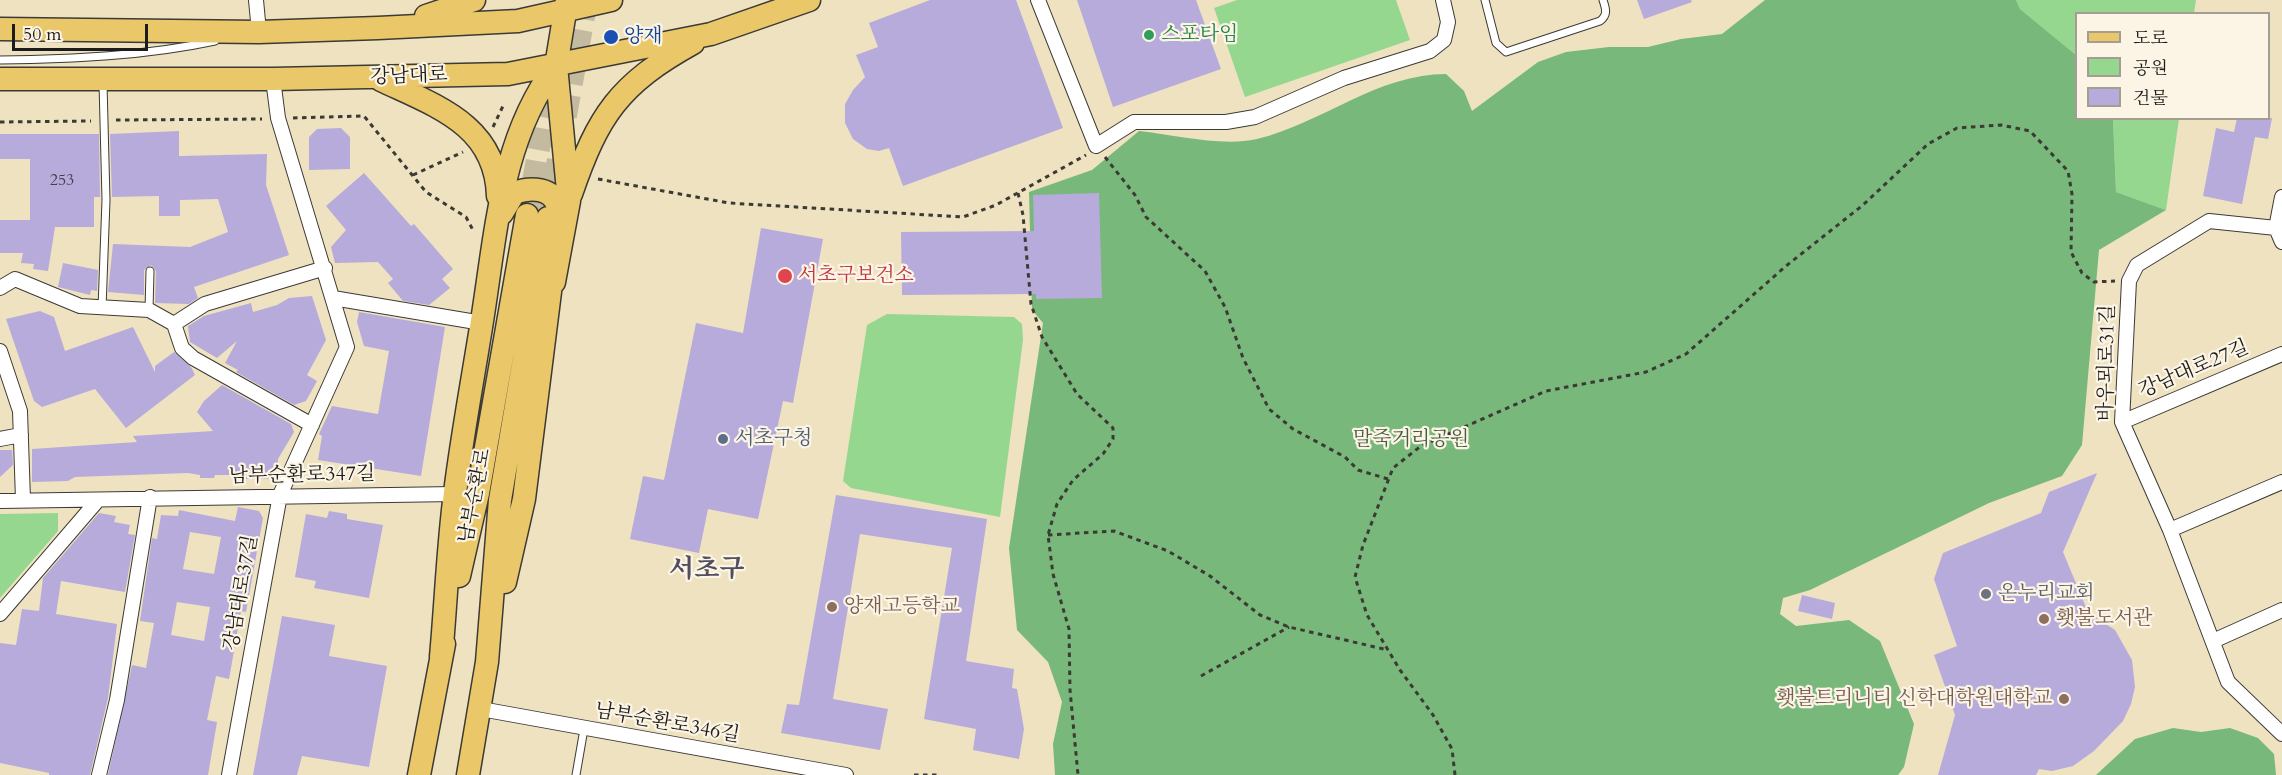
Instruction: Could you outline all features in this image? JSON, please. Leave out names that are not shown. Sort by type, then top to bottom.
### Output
[{"type":"main road","points":[[378,28],[446,11],[474,0]]},
{"type":"main road","points":[[0,29],[259,32],[378,28],[518,21],[569,4],[612,0]]},
{"type":"main road","name":"강남대로","points":[[0,79],[378,78],[508,74],[711,34],[809,0]]},
{"type":"main road","points":[[569,4],[556,66],[569,201]]},
{"type":"main road","points":[[550,304],[569,201],[591,143],[618,99],[638,78],[711,34]]},
{"type":"main road","points":[[441,657],[455,494],[498,218],[519,134],[536,95],[556,66]]},
{"type":"main road","points":[[378,78],[441,108],[481,139],[495,174],[498,218]]},
{"type":"main road","points":[[487,662],[524,499],[550,304],[559,209],[555,200],[536,189],[525,189],[514,193],[498,218]]},
{"type":"main road","name":"남부순환로","points":[[419,775],[441,657],[537,217],[500,500],[487,662],[481,709],[468,775]]},
{"type":"street","points":[[256,0],[259,32]]},
{"type":"street","points":[[1038,0],[1096,146],[1134,122],[1226,122],[1255,117],[1344,78],[1430,51],[1444,40],[1448,22],[1443,0]]},
{"type":"street","name":"강남대로37길","points":[[229,775],[280,495],[348,346],[278,118],[273,79]]},
{"type":"street","points":[[2282,197],[2279,227],[2282,242]]},
{"type":"street","name":"바우뫼로31길","points":[[2213,641],[2170,530],[2122,422],[2129,281],[2137,265],[2209,221],[2279,227]]},
{"type":"street","points":[[174,324],[205,304],[325,268]]},
{"type":"street","points":[[0,288],[15,279],[80,306],[149,310],[174,324],[182,348],[194,358],[312,425]]},
{"type":"street","points":[[333,298],[482,323]]},
{"type":"street","points":[[0,351],[20,411],[23,500]]},
{"type":"street","name":"강남대로27길","points":[[2122,422],[2282,354]]},
{"type":"street","points":[[0,439],[21,435]]},
{"type":"street","points":[[2170,530],[2282,482]]},
{"type":"street","name":"남부순환로347길","points":[[0,501],[455,494]]},
{"type":"street","points":[[99,775],[117,700],[150,497]]},
{"type":"street","points":[[0,614],[98,500]]},
{"type":"street","points":[[2282,610],[2213,641],[2228,682],[2282,734]]},
{"type":"street","name":"남부순환로346길","points":[[481,709],[846,775]]},
{"type":"lane","points":[[1485,0],[1496,43],[1500,50],[1506,52],[1600,21],[1605,17],[1606,10],[1603,0]]},
{"type":"lane","points":[[0,60],[66,59],[187,47],[259,32]]},
{"type":"lane","points":[[102,308],[106,200],[103,78]]},
{"type":"lane","points":[[149,310],[150,271]]},
{"type":"lane","points":[[576,775],[584,729]]},
{"type":"path","points":[[490,131],[503,106]]},
{"type":"path","points":[[0,122],[364,116],[426,192],[466,217],[477,236]]},
{"type":"path","points":[[1363,545],[1393,468],[1421,446],[1545,391],[1646,372],[1686,354],[1786,266],[1863,205],[1928,144],[1957,128],[2001,125],[2030,131],[2068,171],[2072,194],[2071,252],[2082,273],[2094,282],[2129,281]]},
{"type":"path","points":[[590,177],[729,204],[963,217],[996,205],[1058,174],[1096,146],[1135,195],[1146,217],[1205,271],[1225,307],[1234,338],[1269,409],[1293,429],[1345,457],[1358,470],[1388,478],[1363,545],[1355,578],[1367,615],[1452,749],[1455,775]]},
{"type":"path","points":[[413,175],[468,150]]},
{"type":"path","points":[[1018,193],[1023,216],[1031,304],[1042,337],[1077,394],[1113,428],[1113,439],[1103,454],[1073,480],[1057,504],[1048,535],[1053,574],[1068,628],[1070,690],[1078,775]]},
{"type":"path","points":[[1048,535],[1114,531],[1168,551],[1210,576],[1260,615],[1289,627],[1388,650]]},
{"type":"path","points":[[1201,676],[1289,627]]},
{"type":"path","points":[[914,775],[916,773],[938,775]]},
{"type":"green space","points":[[1237,0],[1396,0],[1410,40],[1245,97],[1214,8]]},
{"type":"green space","name":"말죽거리공원","points":[[1765,0],[2016,0],[2020,9],[2075,54],[2075,120],[2113,120],[2116,192],[2166,210],[2099,250],[2082,445],[2062,476],[1989,503],[1810,590],[1783,598],[1780,614],[1796,626],[1849,620],[1880,641],[1914,724],[1904,767],[1898,775],[1055,775],[1053,744],[1062,702],[1048,662],[1017,630],[1009,548],[1043,323],[1032,310],[1029,192],[1092,170],[1139,131],[1214,141],[1257,139],[1305,122],[1373,90],[1421,76],[1446,74],[1464,91],[1472,111],[1538,62],[1566,52],[1609,47],[1648,47],[1681,39],[1722,34]]},
{"type":"green space","points":[[2016,0],[2196,0],[2194,12],[2075,12],[2075,54],[2020,9]]},
{"type":"green space","points":[[2113,120],[2179,120],[2166,210],[2116,192]]},
{"type":"green space","points":[[887,314],[1014,317],[1022,324],[1023,340],[1000,517],[851,488],[843,481],[867,325]]},
{"type":"green space","points":[[58,513],[58,531],[0,598],[0,514]]},
{"type":"green space","points":[[2173,728],[2201,732],[2230,728],[2258,738],[2274,754],[2276,775],[2096,775],[2135,739]]},
{"type":"building","points":[[930,0],[1016,0],[1063,128],[903,186],[889,148],[879,151],[867,149],[853,139],[845,123],[845,104],[853,90],[865,77],[856,55],[878,47],[869,23]]},
{"type":"building","name":"스포타임","points":[[1077,0],[1196,0],[1221,69],[1113,107]]},
{"type":"building","points":[[1637,0],[1691,0],[1692,2],[1644,19]]},
{"type":"building","points":[[2272,118],[2268,139],[2255,137],[2242,204],[2203,196],[2216,128],[2234,132],[2237,120],[2270,120]]},
{"type":"building","points":[[341,128],[350,137],[350,169],[309,170],[309,137],[317,129]]},
{"type":"building","points":[[179,131],[179,156],[267,154],[266,185],[289,255],[194,287],[198,298],[189,304],[155,303],[156,271],[151,265],[144,270],[144,295],[108,292],[113,244],[190,247],[228,232],[218,199],[180,200],[180,216],[159,216],[159,196],[112,197],[110,134]]},
{"type":"building","points":[[0,134],[99,134],[100,197],[94,197],[94,227],[55,227],[48,271],[33,269],[34,264],[21,263],[23,253],[0,253],[0,220],[30,220],[30,159],[0,159]]},
{"type":"building","points":[[364,173],[411,226],[414,224],[453,269],[442,279],[450,288],[429,305],[403,301],[388,283],[393,279],[378,262],[335,263],[331,247],[346,230],[326,206]]},
{"type":"building","points":[[1099,193],[1102,298],[1036,299],[1036,294],[902,295],[901,232],[1034,231],[1033,195]]},
{"type":"building","name":"서초구청","points":[[761,228],[823,239],[793,403],[783,401],[758,519],[708,509],[699,553],[630,539],[643,476],[664,480],[696,323],[743,333]]},
{"type":"building","points":[[63,263],[98,270],[97,291],[91,290],[90,295],[58,287]]},
{"type":"building","points":[[312,296],[326,340],[307,375],[317,381],[306,401],[294,405],[236,372],[238,370],[225,363],[237,341],[217,358],[190,342],[188,326],[204,316],[251,303],[253,312],[277,305],[289,298]]},
{"type":"building","points":[[40,311],[54,317],[65,351],[133,327],[155,372],[155,366],[174,352],[191,367],[195,375],[126,428],[95,389],[42,407],[34,401],[6,319]]},
{"type":"building","points":[[359,312],[445,327],[421,476],[318,460],[322,436],[319,434],[332,406],[378,414],[389,351],[364,346],[357,322]]},
{"type":"building","points":[[222,385],[291,424],[294,432],[278,459],[278,470],[268,479],[244,479],[244,475],[215,475],[214,478],[200,478],[200,475],[188,473],[75,477],[68,481],[32,482],[32,449],[137,442],[133,436],[213,431],[197,412],[204,401]]},
{"type":"building","points":[[0,450],[12,450],[13,465],[0,477]]},
{"type":"building","points":[[2097,473],[2063,552],[2088,612],[2115,630],[2132,660],[2135,687],[2131,704],[2123,721],[2094,751],[2073,766],[2052,771],[2039,769],[2036,775],[1938,775],[1955,715],[1934,655],[1957,646],[1934,579],[1943,553],[2041,513],[2049,492]]},
{"type":"building","name":"양재고등학교","points":[[836,495],[987,519],[966,661],[1014,669],[1012,688],[1017,689],[1024,729],[1019,759],[973,750],[976,729],[924,719],[952,548],[860,534],[833,699],[888,709],[880,750],[781,733],[787,704],[799,705]]},
{"type":"building","points":[[238,507],[259,511],[263,518],[246,612],[241,611],[229,679],[216,676],[207,720],[217,722],[208,775],[108,775],[132,665],[146,668],[154,623],[140,621],[152,538],[157,539],[161,515],[178,516],[179,510],[235,521]],"holes":[[[190,532],[221,537],[214,574],[183,569]],[[177,602],[210,607],[204,641],[171,635]]]},
{"type":"building","points":[[329,511],[347,514],[347,519],[383,525],[369,598],[314,588],[316,581],[295,577],[306,514],[327,518]]},
{"type":"building","points":[[99,513],[116,516],[114,522],[130,525],[128,534],[135,535],[125,592],[61,581],[56,614],[117,624],[108,698],[90,775],[49,775],[49,773],[0,763],[0,643],[16,645],[22,609],[39,611],[43,578]]},
{"type":"building","points":[[1802,595],[1835,603],[1832,619],[1798,611]]},
{"type":"building","points":[[282,616],[335,625],[329,656],[387,666],[369,767],[302,756],[297,775],[253,775]]},
{"type":"tunnel","points":[[548,214],[587,0]]},
{"type":"tunnel","points":[[527,215],[553,69]]},
{"type":"place","name":"스포타임","points":[[1149,35]]},
{"type":"place","name":"양재","points":[[611,37]]},
{"type":"place","name":"서초구보건소","points":[[785,276]]},
{"type":"place","name":"서초구청","points":[[723,439]]},
{"type":"place","name":"온누리교회","points":[[1986,594]]},
{"type":"place","name":"양재고등학교","points":[[832,607]]},
{"type":"place","name":"횃불도서관","points":[[2044,619]]},
{"type":"place","name":"횃불트리니티 신학대학원대학교","points":[[2064,699]]},
{"type":"district","name":"서초구","points":[[707,571]]}]
